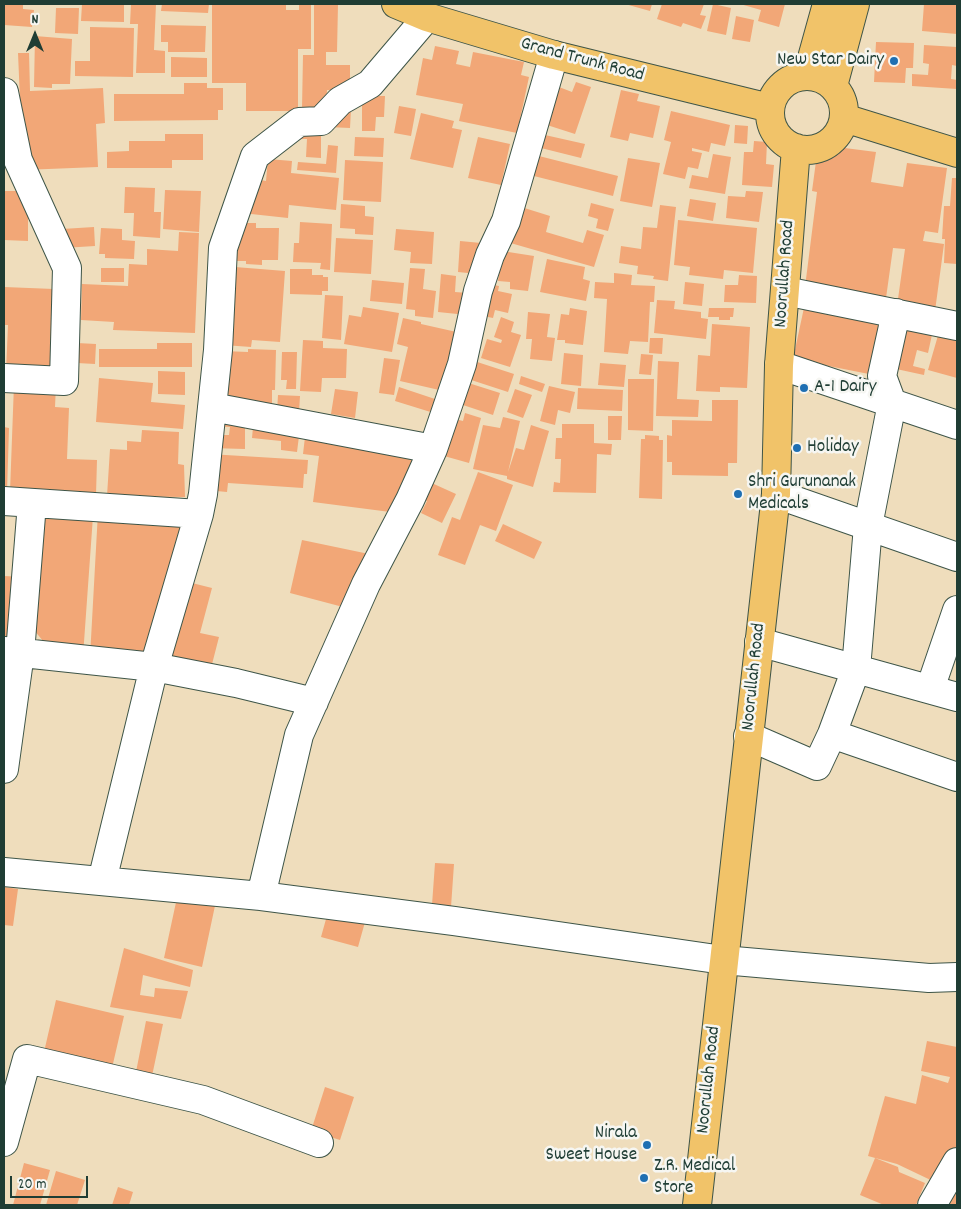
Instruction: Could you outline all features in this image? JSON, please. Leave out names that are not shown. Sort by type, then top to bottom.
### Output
[{"type":"main road","name":"Grand Trunk Road","points":[[396,4],[434,10],[555,38],[772,102]]},
{"type":"main road","points":[[807,76],[827,4]]},
{"type":"main road","points":[[833,86],[855,4]]},
{"type":"main road","name":"Grand Trunk Road","points":[[434,10],[554,55],[772,102]]},
{"type":"main road","points":[[807,76],[817,77],[833,86],[840,96],[844,107],[844,118],[840,130],[832,141],[821,147],[808,150],[796,148],[784,142],[776,133],[771,121],[772,102],[788,81],[797,77],[807,76]]},
{"type":"main road","points":[[844,118],[957,153]]},
{"type":"main road","name":"Noorullah Road","points":[[698,1205],[723,960],[776,494],[779,365],[796,148]]},
{"type":"street","points":[[102,882],[154,667],[200,514],[218,350],[223,248],[255,156],[300,122],[321,121],[340,101],[370,84],[434,10]]},
{"type":"street","points":[[262,896],[300,735],[366,584],[410,500],[433,449],[462,364],[478,291],[490,255],[506,221],[554,55]]},
{"type":"street","points":[[4,92],[18,160],[66,268],[64,380],[4,378]]},
{"type":"street","points":[[785,291],[957,326]]},
{"type":"street","points":[[748,736],[818,766],[856,669],[868,526],[892,403],[882,376],[896,313]]},
{"type":"street","points":[[779,365],[957,425]]},
{"type":"street","points":[[212,407],[433,449]]},
{"type":"street","points":[[776,494],[957,557]]},
{"type":"street","points":[[4,500],[200,514]]},
{"type":"street","points":[[4,769],[12,652],[32,503]]},
{"type":"street","points":[[930,689],[957,610]]},
{"type":"street","points":[[759,642],[957,697]]},
{"type":"street","points":[[12,652],[154,667],[236,683],[314,702]]},
{"type":"street","points":[[832,734],[957,777]]},
{"type":"street","points":[[4,872],[262,896],[454,921],[723,960],[929,978],[957,977]]},
{"type":"street","points":[[4,1142],[27,1058],[203,1100],[320,1143]]},
{"type":"street","points":[[932,1205],[957,1162]]},
{"type":"building","points":[[4,4],[23,4],[23,9],[34,10],[32,27],[4,25]]},
{"type":"building","points":[[82,4],[124,4],[124,22],[81,21]]},
{"type":"building","points":[[131,4],[156,4],[154,50],[165,51],[165,73],[136,73],[138,24],[130,24]]},
{"type":"building","points":[[162,4],[209,4],[208,13],[161,11]]},
{"type":"building","points":[[212,4],[286,4],[286,10],[299,10],[299,4],[311,4],[311,49],[298,49],[298,111],[246,111],[246,83],[212,83]]},
{"type":"building","points":[[314,4],[338,4],[337,52],[326,52],[326,65],[350,65],[350,90],[327,90],[326,109],[302,109],[303,55],[314,55]]},
{"type":"building","points":[[625,4],[652,4],[650,11]]},
{"type":"building","points":[[662,4],[704,4],[700,15],[706,16],[701,29],[683,23],[681,27],[657,19]]},
{"type":"building","points":[[713,4],[731,8],[726,35],[707,31]]},
{"type":"building","points":[[740,4],[785,4],[779,27],[758,21],[761,10]]},
{"type":"building","points":[[924,4],[957,4],[957,34],[922,31]]},
{"type":"building","points":[[56,8],[79,8],[78,34],[55,33]]},
{"type":"building","points":[[736,16],[754,20],[750,42],[732,39]]},
{"type":"building","points":[[161,25],[206,26],[205,52],[168,52],[168,42],[161,42]]},
{"type":"building","points":[[90,27],[134,28],[133,77],[75,76],[75,61],[90,61]]},
{"type":"building","points":[[35,36],[72,39],[70,84],[52,84],[52,88],[34,87]]},
{"type":"building","points":[[876,42],[914,43],[913,68],[906,68],[905,83],[874,82]]},
{"type":"building","points":[[924,45],[957,47],[957,66],[952,65],[951,79],[957,80],[957,89],[912,86],[912,74],[928,75],[929,64],[923,63]]},
{"type":"building","points":[[435,46],[459,51],[456,64],[470,67],[473,52],[524,62],[521,75],[529,77],[517,133],[459,121],[463,104],[416,95],[423,58],[432,60]]},
{"type":"building","points":[[18,53],[29,53],[30,91],[103,88],[105,123],[96,124],[98,167],[23,170]]},
{"type":"building","points":[[171,57],[207,58],[207,77],[171,77]]},
{"type":"building","points":[[576,82],[591,87],[575,134],[547,125],[559,87],[572,92]]},
{"type":"building","points":[[184,83],[207,83],[207,88],[223,88],[223,110],[218,110],[218,120],[114,121],[114,94],[184,94]]},
{"type":"building","points":[[621,90],[639,94],[637,101],[660,106],[653,138],[630,133],[628,141],[610,137]]},
{"type":"building","points":[[362,96],[385,96],[384,117],[376,117],[375,131],[362,131]]},
{"type":"building","points":[[399,106],[416,109],[411,136],[394,133]]},
{"type":"building","points":[[351,109],[350,128],[327,127]]},
{"type":"building","points":[[671,111],[730,125],[725,146],[711,143],[709,152],[692,148],[692,151],[702,153],[698,169],[688,167],[685,179],[663,174],[671,142],[664,140]]},
{"type":"building","points":[[421,113],[454,121],[452,128],[462,130],[453,168],[410,159]]},
{"type":"building","points":[[735,125],[748,126],[747,144],[734,143]]},
{"type":"building","points":[[298,129],[321,129],[321,158],[306,157],[307,139],[298,139]]},
{"type":"building","points":[[536,133],[585,144],[581,158],[533,146]]},
{"type":"building","points":[[165,134],[203,134],[203,160],[172,160],[172,168],[107,168],[107,152],[129,151],[129,141],[165,141]]},
{"type":"building","points":[[355,137],[384,138],[383,157],[354,156]]},
{"type":"building","points":[[478,137],[510,144],[501,185],[468,178]]},
{"type":"building","points":[[754,141],[767,142],[766,164],[774,165],[772,187],[742,185],[744,152],[753,152]]},
{"type":"building","points":[[328,145],[338,146],[336,173],[297,170],[298,162],[326,164]]},
{"type":"building","points":[[837,147],[876,152],[871,182],[903,187],[907,163],[947,168],[938,233],[925,231],[923,241],[944,244],[935,311],[897,306],[905,249],[893,248],[886,298],[805,287],[817,192],[812,191],[817,154],[836,156]]},
{"type":"building","points":[[531,154],[618,176],[613,196],[526,174]]},
{"type":"building","points":[[713,154],[731,157],[725,194],[689,188],[692,175],[708,178]]},
{"type":"building","points":[[628,158],[660,163],[652,207],[620,201]]},
{"type":"building","points":[[268,159],[292,161],[291,173],[339,178],[336,210],[289,205],[288,218],[242,213],[255,179],[266,181]]},
{"type":"building","points":[[345,160],[383,162],[381,202],[343,200]]},
{"type":"building","points":[[952,178],[957,178],[957,264],[944,263],[945,239],[942,239],[944,206],[950,206]]},
{"type":"building","points":[[125,187],[155,188],[154,212],[161,212],[160,238],[133,236],[134,213],[124,213]]},
{"type":"building","points":[[165,190],[201,191],[199,232],[163,229]]},
{"type":"building","points":[[4,191],[28,191],[28,241],[4,240]]},
{"type":"building","points":[[746,191],[763,192],[759,222],[726,218],[728,196],[745,197]]},
{"type":"building","points":[[690,199],[716,203],[713,221],[687,216]]},
{"type":"building","points":[[591,203],[614,209],[608,231],[596,228],[598,219],[588,216]]},
{"type":"building","points":[[341,204],[365,206],[365,216],[374,217],[373,235],[355,234],[355,229],[340,228]]},
{"type":"building","points":[[660,205],[676,207],[668,281],[653,279],[654,276],[637,274],[638,266],[619,263],[621,246],[641,249],[643,227],[657,228]]},
{"type":"building","points":[[518,206],[550,216],[546,232],[583,243],[587,230],[604,235],[594,267],[507,242]]},
{"type":"building","points":[[678,220],[757,228],[753,273],[724,270],[723,279],[689,275],[690,267],[674,265]]},
{"type":"building","points":[[300,222],[332,224],[330,270],[320,269],[321,263],[293,262],[294,243],[299,243]]},
{"type":"building","points":[[238,223],[256,223],[256,228],[279,228],[278,260],[262,260],[262,265],[246,264],[246,261],[237,261]]},
{"type":"building","points":[[94,227],[95,246],[63,248],[62,229]]},
{"type":"building","points":[[101,228],[122,229],[122,240],[135,241],[134,259],[105,258],[105,254],[99,254]]},
{"type":"building","points":[[396,229],[434,232],[432,264],[410,263],[411,252],[394,250]]},
{"type":"building","points":[[179,232],[199,233],[195,333],[113,330],[114,322],[81,320],[82,284],[128,286],[129,264],[147,265],[147,249],[178,251]]},
{"type":"building","points":[[336,238],[373,240],[371,274],[334,272]]},
{"type":"building","points":[[460,241],[481,243],[478,274],[458,272]]},
{"type":"building","points":[[502,251],[534,256],[528,291],[510,289],[510,282],[498,281]]},
{"type":"building","points":[[547,259],[585,267],[583,279],[590,281],[586,301],[540,292]]},
{"type":"building","points":[[235,267],[285,271],[280,342],[252,340],[251,347],[224,345]]},
{"type":"building","points":[[101,268],[124,268],[124,282],[101,282]]},
{"type":"building","points":[[410,268],[425,269],[423,289],[436,291],[433,318],[415,316],[415,310],[406,309]]},
{"type":"building","points":[[290,269],[312,269],[312,275],[328,277],[328,291],[322,291],[322,295],[290,294]]},
{"type":"building","points":[[614,273],[632,275],[631,285],[655,286],[654,302],[650,302],[648,342],[630,341],[628,354],[604,352],[607,299],[594,298],[595,282],[614,283]]},
{"type":"building","points":[[441,274],[456,276],[455,292],[468,293],[467,315],[438,312]]},
{"type":"building","points":[[739,275],[757,276],[756,303],[724,302],[725,285],[738,285]]},
{"type":"building","points":[[372,280],[404,283],[402,304],[370,301]]},
{"type":"building","points":[[685,282],[704,284],[702,306],[683,304]]},
{"type":"building","points":[[484,283],[499,286],[498,291],[512,294],[508,313],[495,310],[493,318],[478,315]]},
{"type":"building","points":[[4,287],[54,289],[51,374],[6,372],[8,325],[4,325]]},
{"type":"building","points":[[325,295],[343,296],[341,340],[322,338]]},
{"type":"building","points":[[657,300],[675,301],[674,309],[701,312],[701,318],[708,319],[706,339],[654,333]]},
{"type":"building","points":[[805,303],[836,309],[835,316],[884,325],[874,375],[793,359]]},
{"type":"building","points":[[363,307],[399,313],[392,352],[344,344],[349,315],[361,317]]},
{"type":"building","points":[[570,308],[587,311],[583,345],[565,343],[565,340],[557,340],[561,314],[569,315]]},
{"type":"building","points":[[709,308],[734,308],[733,317],[730,317],[730,320],[719,320],[719,317],[708,317]]},
{"type":"building","points":[[528,312],[550,314],[547,337],[555,338],[552,361],[530,359],[532,339],[526,339]]},
{"type":"building","points":[[501,317],[514,322],[511,332],[521,335],[510,367],[481,358],[487,339],[501,343],[502,340],[494,337]]},
{"type":"building","points":[[403,318],[461,333],[448,392],[400,381],[408,347],[397,344]]},
{"type":"building","points":[[898,322],[933,330],[928,353],[917,350],[913,366],[925,369],[924,375],[887,367]]},
{"type":"building","points":[[712,324],[750,327],[747,388],[720,387],[720,392],[696,391],[698,355],[710,356]]},
{"type":"building","points":[[939,332],[957,337],[957,378],[928,370]]},
{"type":"building","points":[[650,338],[663,338],[662,354],[649,353]]},
{"type":"building","points":[[303,340],[323,341],[323,348],[347,349],[346,378],[322,378],[321,392],[300,391]]},
{"type":"building","points":[[77,343],[96,344],[95,364],[77,363]]},
{"type":"building","points":[[157,343],[192,343],[192,367],[99,367],[99,349],[157,349]]},
{"type":"building","points":[[248,349],[276,350],[275,390],[272,390],[272,407],[223,406],[223,351],[248,352]]},
{"type":"building","points":[[282,352],[297,352],[296,389],[286,389],[287,380],[281,380]]},
{"type":"building","points":[[564,353],[583,355],[581,386],[561,384]]},
{"type":"building","points":[[641,354],[653,355],[651,375],[639,374]]},
{"type":"building","points":[[384,358],[400,360],[394,395],[379,393]]},
{"type":"building","points":[[468,359],[514,374],[508,392],[462,377]]},
{"type":"building","points":[[658,361],[679,362],[677,399],[699,400],[698,417],[656,416]]},
{"type":"building","points":[[600,363],[626,365],[624,387],[598,385]]},
{"type":"building","points":[[158,371],[185,372],[185,395],[158,394]]},
{"type":"building","points":[[521,376],[545,384],[542,392],[519,384]]},
{"type":"building","points":[[99,378],[153,383],[151,402],[185,405],[183,429],[96,422]]},
{"type":"building","points":[[628,379],[654,379],[653,431],[628,430]]},
{"type":"building","points":[[459,380],[500,393],[493,415],[460,404]]},
{"type":"building","points":[[14,384],[56,385],[55,407],[69,408],[67,459],[97,460],[96,495],[10,492]]},
{"type":"building","points":[[549,386],[575,392],[570,413],[558,410],[555,425],[540,421]]},
{"type":"building","points":[[399,387],[441,401],[437,414],[395,401]]},
{"type":"building","points":[[578,388],[623,390],[622,411],[577,409]]},
{"type":"building","points":[[335,389],[358,392],[355,418],[331,414]]},
{"type":"building","points":[[515,389],[532,395],[523,418],[507,412]]},
{"type":"building","points":[[278,395],[300,396],[299,412],[277,412]]},
{"type":"building","points":[[712,400],[738,400],[737,463],[728,463],[728,476],[672,475],[672,462],[667,462],[667,435],[672,436],[672,420],[712,421]]},
{"type":"building","points":[[465,413],[481,418],[469,463],[437,454],[447,417],[463,421]]},
{"type":"building","points":[[254,416],[301,420],[297,452],[281,450],[281,441],[252,438]]},
{"type":"building","points":[[608,416],[622,416],[621,440],[608,440]]},
{"type":"building","points":[[245,417],[245,449],[210,448],[210,435],[229,435],[230,427],[211,426]]},
{"type":"building","points":[[503,417],[520,421],[508,472],[516,448],[524,450],[531,425],[549,431],[533,487],[507,479],[507,476],[473,469],[483,425],[500,428]]},
{"type":"building","points":[[307,420],[429,448],[398,513],[313,502],[319,456],[303,454]]},
{"type":"building","points":[[562,424],[594,424],[594,443],[612,444],[611,455],[597,454],[596,493],[553,492],[554,482],[560,483],[561,459],[555,459],[556,438],[562,438]]},
{"type":"building","points":[[4,427],[9,428],[7,492],[4,492]]},
{"type":"building","points":[[142,430],[179,432],[178,464],[184,465],[185,497],[107,496],[110,449],[127,450],[127,441],[141,442]]},
{"type":"building","points":[[645,435],[659,436],[659,440],[663,440],[662,499],[639,498],[641,439],[645,439]]},
{"type":"building","points":[[209,454],[308,460],[307,474],[304,474],[303,488],[228,483],[227,492],[206,490]]},
{"type":"building","points":[[478,472],[513,485],[496,531],[480,525],[465,565],[438,555],[452,517],[460,520]]},
{"type":"building","points":[[425,480],[456,494],[442,523],[421,513],[427,501],[417,497]]},
{"type":"building","points":[[41,511],[93,516],[83,656],[53,653],[29,624]]},
{"type":"building","points":[[98,512],[186,518],[145,660],[90,657]]},
{"type":"building","points":[[503,524],[542,542],[534,559],[495,541]]},
{"type":"building","points":[[302,540],[369,554],[343,607],[290,593]]},
{"type":"building","points":[[4,576],[24,577],[17,648],[4,647]]},
{"type":"building","points":[[184,581],[212,588],[200,633],[219,637],[210,672],[164,661]]},
{"type":"building","points":[[435,863],[454,864],[451,907],[432,905]]},
{"type":"building","points":[[4,887],[18,889],[13,926],[4,925]]},
{"type":"building","points":[[178,893],[216,901],[202,967],[164,958]]},
{"type":"building","points":[[328,912],[365,922],[358,947],[321,937]]},
{"type":"building","points":[[124,948],[193,970],[190,987],[143,975],[140,995],[154,997],[155,988],[188,991],[181,1019],[110,1007]]},
{"type":"building","points":[[56,1000],[124,1016],[112,1068],[44,1052]]},
{"type":"building","points":[[146,1021],[163,1024],[152,1076],[136,1072]]},
{"type":"building","points":[[927,1041],[957,1047],[957,1148],[939,1184],[897,1164],[868,1156],[885,1096],[916,1104],[922,1075],[948,1083],[950,1077],[921,1071]]},
{"type":"building","points":[[325,1087],[354,1097],[340,1140],[311,1131]]},
{"type":"building","points":[[875,1158],[898,1167],[899,1172],[925,1183],[916,1205],[884,1205],[860,1195]]},
{"type":"building","points":[[24,1163],[50,1170],[40,1205],[13,1205]]},
{"type":"building","points":[[56,1171],[85,1180],[77,1205],[46,1205]]},
{"type":"building","points":[[118,1187],[133,1192],[129,1205],[112,1205]]},
{"type":"building","points":[[957,1188],[957,1205],[944,1205]]},
{"type":"place","name":"New Star Dairy","points":[[894,61]]},
{"type":"place","name":"A-1 Dairy","points":[[804,388]]},
{"type":"place","name":"Holiday","points":[[797,448]]},
{"type":"place","name":"Shri Gurunanak Medicals","points":[[738,494]]},
{"type":"place","name":"Nirala Sweet House","points":[[647,1145]]},
{"type":"place","name":"Z.R. Medical Store","points":[[644,1178]]}]
